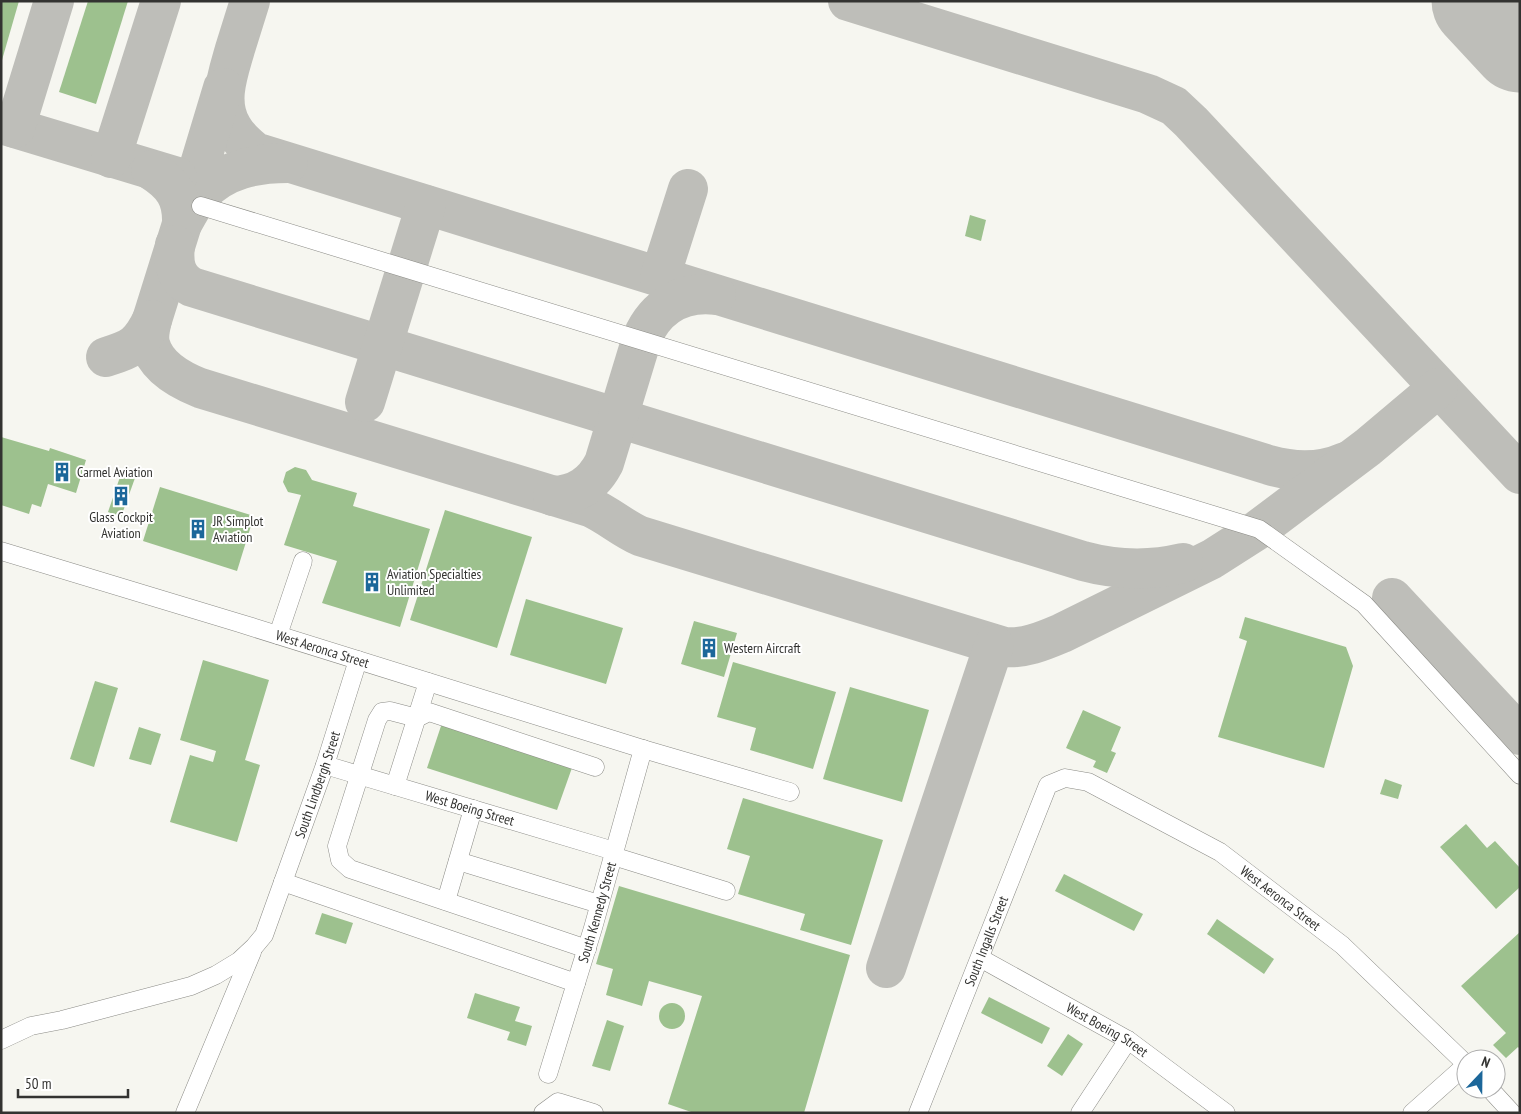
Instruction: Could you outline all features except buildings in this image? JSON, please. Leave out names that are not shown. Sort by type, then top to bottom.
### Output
[{"type":"street","points":[[201,206],[1259,529],[1364,604],[1520,775]]},
{"type":"street","name":"West Aeronca Street","points":[[1,551],[643,749],[790,792]]},
{"type":"street","points":[[278,635],[302,561]]},
{"type":"street","name":"South Lindbergh Street","points":[[254,947],[264,935],[325,765],[358,660]]},
{"type":"street","points":[[395,786],[428,682]]},
{"type":"street","points":[[587,949],[350,869],[340,860],[337,846],[376,720],[382,712],[390,711],[417,718],[429,712],[596,767]]},
{"type":"street","name":"South Kennedy Street","points":[[548,1074],[587,949],[643,749]]},
{"type":"street","name":"West Boeing Street","points":[[325,765],[474,809],[726,891]]},
{"type":"street","name":"West Aeronca Street","points":[[1065,778],[1088,782],[1220,852],[1342,945],[1456,1054]]},
{"type":"street","name":"South Ingalls Street","points":[[918,1113],[1048,786],[1065,778]]},
{"type":"street","points":[[446,901],[474,809]]},
{"type":"street","points":[[458,861],[600,904]]},
{"type":"street","points":[[283,882],[576,983]]},
{"type":"street","points":[[1,1040],[31,1026],[62,1020],[191,986],[216,976],[239,961],[254,947]]},
{"type":"street","points":[[185,1113],[254,947]]},
{"type":"street","name":"West Boeing Street","points":[[980,958],[1128,1040],[1226,1113]]},
{"type":"street","points":[[1080,1113],[1128,1040]]},
{"type":"street","points":[[1412,1113],[1456,1073]]},
{"type":"street","points":[[1499,1099],[1512,1113]]},
{"type":"street","points":[[543,1113],[558,1102],[594,1113]]},
{"type":"taxiway","points":[[15,128],[54,1]]},
{"type":"taxiway","points":[[111,158],[161,1]]},
{"type":"taxiway","points":[[250,1],[229,68],[225,88],[225,108],[234,131],[255,152],[1269,465],[1297,470],[1317,470],[1345,462]]},
{"type":"taxiway","points":[[848,1],[1148,94],[1174,106],[1520,474]]},
{"type":"taxiway","points":[[223,88],[182,224],[201,194],[210,185],[230,173],[252,166],[288,163]]},
{"type":"taxiway","points":[[1,124],[177,177]]},
{"type":"taxiway","points":[[151,170],[171,186],[181,206],[182,224],[152,320],[149,341],[153,352],[163,366],[177,377],[200,388],[590,507],[640,536],[1004,647],[1027,646],[1062,633],[1212,559],[1259,529],[1368,447],[1438,388]]},
{"type":"taxiway","points":[[660,277],[688,189]]},
{"type":"taxiway","points":[[365,402],[426,205]]},
{"type":"taxiway","points":[[175,245],[174,258],[176,269],[182,279],[192,287],[1083,561],[1120,568],[1158,567],[1183,563]]},
{"type":"taxiway","points":[[553,496],[577,491],[595,477],[604,463],[642,338],[655,317],[663,309],[681,298],[704,294],[716,295]]},
{"type":"taxiway","points":[[106,357],[129,348],[139,341],[152,320]]},
{"type":"taxiway","points":[[1392,598],[1520,735]]},
{"type":"taxiway","points":[[886,968],[994,645]]},
{"type":"runway","points":[[1481,1],[1520,43]]},
{"type":"place","name":"Carmel Aviation","points":[[62,472]]},
{"type":"place","name":"Glass Cockpit Aviation","points":[[121,496]]},
{"type":"place","name":"JR Simplot Aviation","points":[[198,529]]},
{"type":"place","name":"Aviation Specialties Unlimited","points":[[372,582]]},
{"type":"place","name":"Western Aircraft","points":[[709,648]]}]
